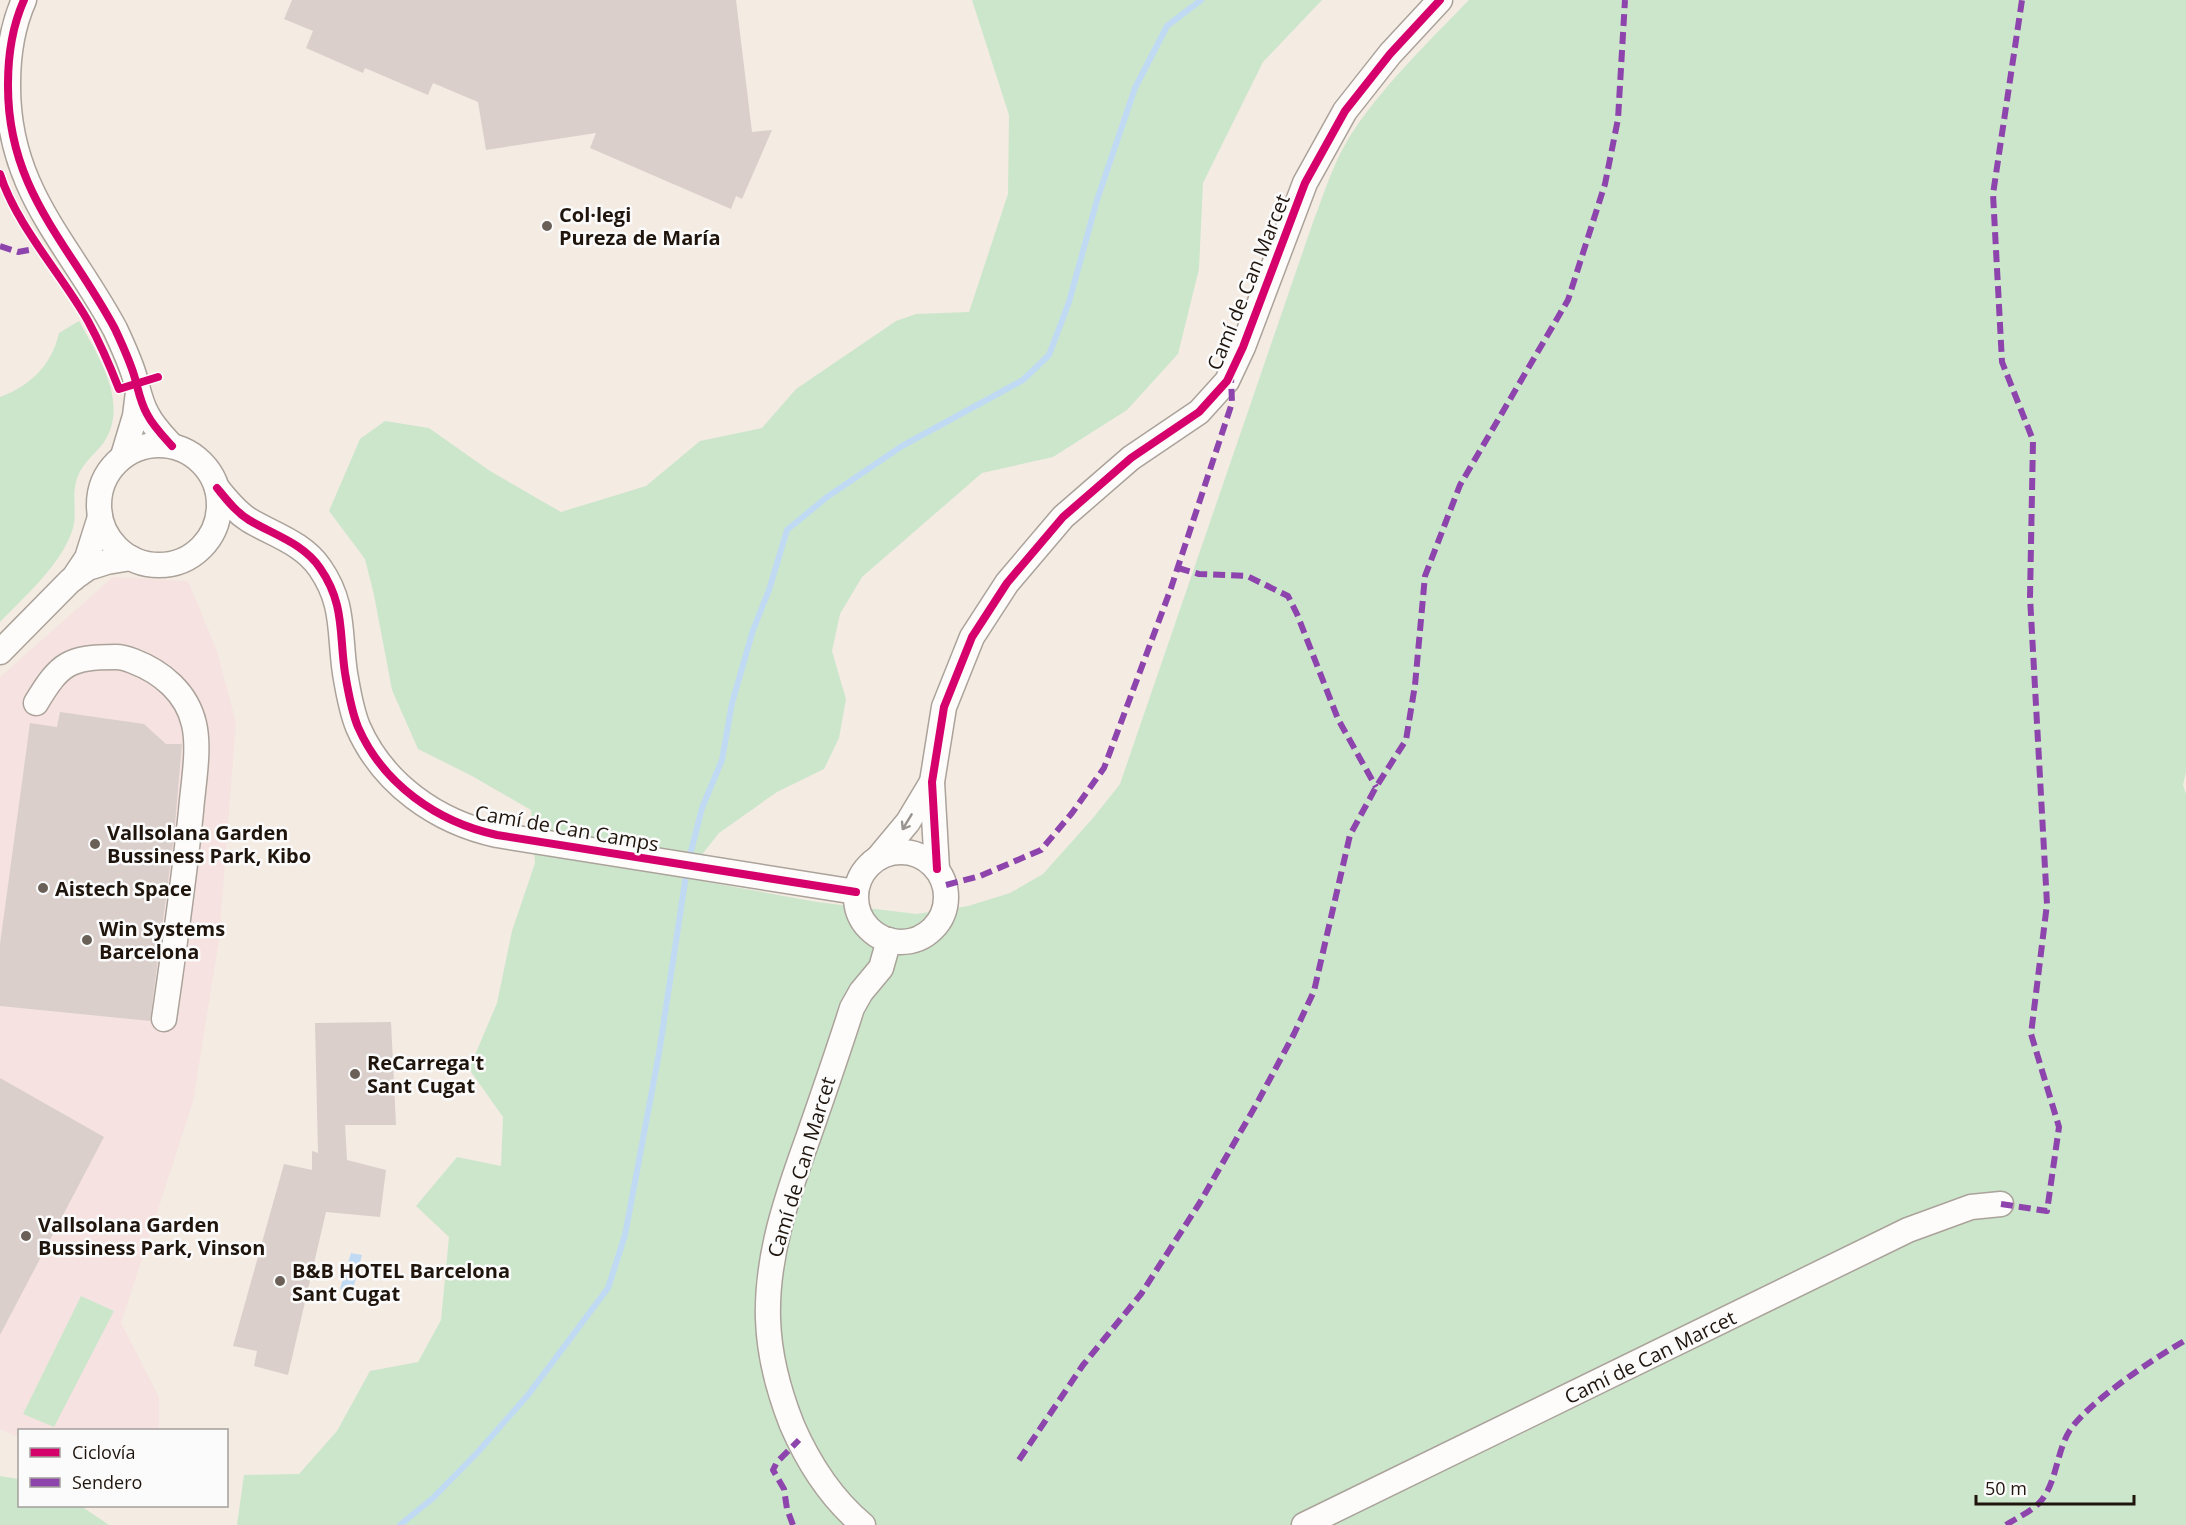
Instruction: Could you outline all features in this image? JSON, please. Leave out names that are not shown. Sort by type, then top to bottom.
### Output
[{"type":"street","points":[[24,0],[15,20],[8,62],[8,105],[14,144],[26,180],[42,213],[105,311],[122,343],[147,414],[172,446]]},
{"type":"street","name":"Camí de Can Marcet","points":[[937,869],[932,782],[944,707],[972,637],[1007,583],[1062,517],[1131,458],[1199,412],[1227,381],[1243,347],[1305,183],[1345,111],[1390,54],[1440,0]]},
{"type":"street","points":[[123,456],[135,417],[138,392]]},
{"type":"street","points":[[146,446],[172,446],[200,461],[210,473],[217,488],[219,512],[215,527],[207,541],[196,553],[176,563],[153,565],[131,558],[118,550],[108,538],[100,517],[98,502],[104,480],[123,456],[146,446]]},
{"type":"street","name":"Camí de Can Camps","points":[[217,488],[236,511],[267,530],[286,538],[307,553],[320,567],[331,586],[339,610],[345,671],[358,726],[382,766],[410,795],[427,808],[451,821],[496,835],[856,892]]},
{"type":"street","points":[[0,652],[71,580],[87,558],[100,517]]},
{"type":"street","name":"Camí de Can Camps","points":[[207,541],[224,533],[250,526],[267,530]]},
{"type":"street","points":[[71,580],[88,568],[131,558]]},
{"type":"street","points":[[36,703],[51,677],[65,664],[93,657],[120,657],[153,668],[172,685],[185,701],[194,724],[196,747],[186,864],[164,1019]]},
{"type":"street","name":"Camí de Can Marcet","points":[[878,858],[899,834],[932,782]]},
{"type":"street","points":[[895,852],[912,853],[928,860],[937,869],[944,880],[946,903],[941,919],[930,932],[907,942],[889,940],[873,932],[864,922],[858,911],[856,892],[863,872],[878,858],[895,852]]},
{"type":"street","name":"Camí de Can Marcet","points":[[863,1525],[831,1492],[815,1469],[795,1432],[778,1382],[771,1352],[768,1301],[773,1253],[801,1158],[852,1008],[861,992],[881,968],[889,940]]},
{"type":"street","name":"Camí de Can Marcet","points":[[1304,1525],[1908,1230],[1971,1207],[2001,1204]]},
{"type":"shaded area","points":[[113,577],[188,581],[217,651],[236,723],[219,940],[193,1102],[121,1323],[159,1397],[159,1429],[18,1429],[18,1438],[0,1429],[0,677]]},
{"type":"green space","points":[[972,0],[1322,0],[1263,62],[1203,183],[1199,269],[1178,354],[1127,410],[1053,457],[982,473],[862,577],[840,614],[832,651],[846,699],[839,738],[824,769],[777,792],[719,833],[693,866],[691,879],[817,902],[917,914],[968,906],[1010,893],[1043,874],[1093,818],[1120,784],[1312,225],[1338,157],[1362,118],[1406,65],[1469,0],[2186,0],[2186,772],[2183,785],[2186,794],[2186,1525],[237,1525],[244,1475],[299,1474],[337,1431],[370,1371],[418,1362],[441,1320],[449,1237],[416,1206],[457,1157],[501,1166],[503,1117],[469,1069],[497,1003],[512,931],[535,863],[531,810],[472,776],[418,749],[392,690],[365,559],[329,511],[360,439],[385,421],[429,428],[490,471],[561,512],[646,486],[700,441],[762,428],[796,389],[896,321],[916,314],[969,312],[1008,194],[1009,115]]},
{"type":"green space","points":[[79,321],[101,362],[112,392],[114,407],[112,422],[104,443],[86,462],[79,474],[75,488],[73,528],[61,554],[42,578],[0,622],[0,397],[21,387],[38,373],[51,355],[59,333]]},
{"type":"green space","points":[[81,1296],[114,1311],[54,1427],[23,1414]]},
{"type":"green space","points":[[0,1476],[18,1479],[18,1507],[82,1507],[109,1525],[0,1525]]},
{"type":"water","points":[[351,1253],[362,1255],[352,1293],[340,1289]]},
{"type":"building","points":[[292,0],[736,0],[752,132],[772,130],[742,199],[736,196],[731,209],[590,148],[596,133],[486,150],[478,102],[433,83],[428,95],[365,68],[363,73],[306,48],[313,31],[284,19]]},
{"type":"building","name":"Vallsolana Garden Bussiness Park, Kibo","points":[[60,712],[144,724],[166,744],[182,744],[174,836],[150,1021],[0,1006],[0,944],[30,723],[57,727]]},
{"type":"building","name":"B&B HOTEL Barcelona Sant Cugat","points":[[391,1022],[396,1125],[345,1125],[347,1160],[386,1170],[380,1217],[326,1212],[288,1375],[254,1366],[257,1351],[233,1346],[284,1164],[312,1170],[312,1151],[318,1153],[315,1023]]},
{"type":"building","name":"Vallsolana Garden Bussiness Park, Vinson","points":[[0,1078],[104,1137],[0,1335]]},
{"type":"waterway","points":[[689,859],[702,808],[722,760],[732,703],[753,630],[769,590],[787,530],[827,497],[902,446],[1023,380],[1049,355],[1069,302],[1097,200],[1135,88],[1167,26],[1201,0]]},
{"type":"waterway","points":[[400,1525],[433,1498],[477,1453],[528,1395],[608,1288],[625,1235],[659,1053],[687,869]]},
{"type":"marked path","points":[[1019,1460],[1083,1365],[1141,1294],[1199,1204],[1256,1105],[1314,991],[1350,835],[1376,787],[1406,740],[1415,685],[1425,576],[1460,485],[1568,300],[1605,184],[1618,119],[1625,0]]},
{"type":"marked path","points":[[2001,1204],[2047,1211],[2059,1127],[2031,1034],[2047,904],[2030,597],[2033,440],[2002,362],[1993,194],[2022,0]]},
{"type":"marked path","points":[[0,246],[18,252],[40,248]]},
{"type":"marked path","points":[[946,885],[980,876],[1041,850],[1072,813],[1104,768],[1170,591],[1232,403],[1231,377]]},
{"type":"marked path","points":[[1178,568],[1199,574],[1247,576],[1288,596],[1338,719],[1376,787]]},
{"type":"marked path","points":[[2006,1525],[2032,1509],[2046,1494],[2065,1439],[2079,1419],[2124,1381],[2186,1340]]},
{"type":"marked path","points":[[793,1525],[787,1509],[784,1489],[773,1470],[777,1462],[799,1440]]},
{"type":"cycle path","points":[[24,0],[14,31],[8,73],[10,121],[18,155],[29,185],[44,214],[115,329],[130,363],[147,414],[172,446]]},
{"type":"cycle path","points":[[937,869],[932,782],[944,707],[972,637],[1007,583],[1063,517],[1131,458],[1199,412],[1227,381],[1243,347],[1305,183],[1345,111],[1390,54],[1440,0]]},
{"type":"cycle path","points":[[0,174],[7,193],[28,231],[88,321],[119,389],[158,377]]},
{"type":"cycle path","points":[[217,488],[244,517],[297,546],[320,568],[334,594],[337,606],[346,680],[358,727],[382,766],[414,798],[453,821],[497,835],[856,892]]},
{"type":"place","name":"Col·legi Pureza de María","points":[[547,226]]},
{"type":"place","name":"Vallsolana Garden Bussiness Park, Kibo","points":[[95,844]]},
{"type":"place","name":"Aistech Space","points":[[43,888]]},
{"type":"place","name":"Win Systems Barcelona","points":[[87,940]]},
{"type":"place","name":"ReCarrega't Sant Cugat","points":[[355,1074]]},
{"type":"place","name":"Vallsolana Garden Bussiness Park, Vinson","points":[[26,1236]]},
{"type":"place","name":"B&B HOTEL Barcelona Sant Cugat","points":[[280,1281]]}]
